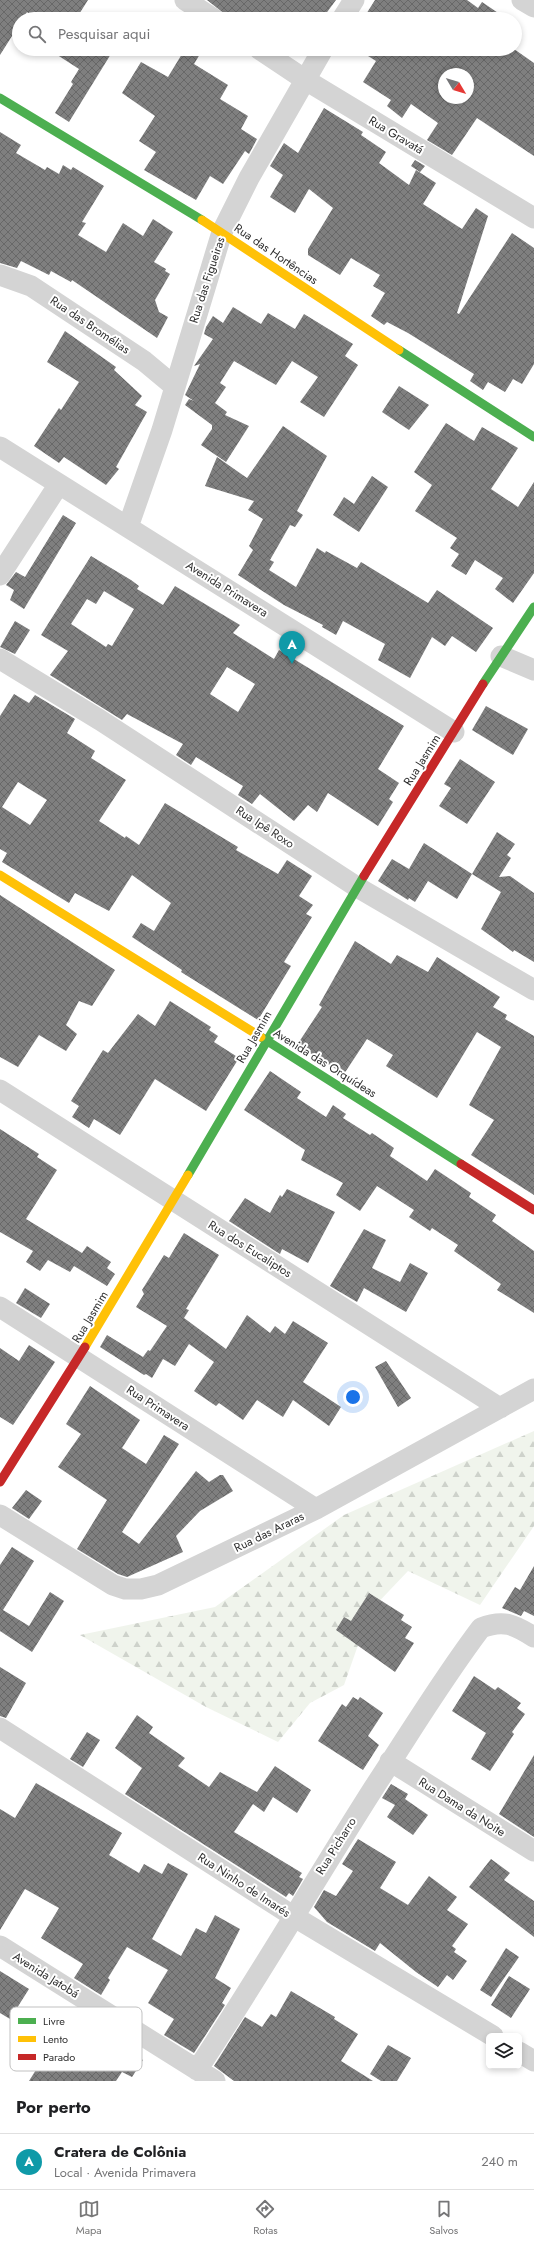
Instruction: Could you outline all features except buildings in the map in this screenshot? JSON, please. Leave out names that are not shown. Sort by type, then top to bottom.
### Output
[{"type":"street","points":[[185,0],[203,12]]},
{"type":"street","points":[[346,12],[354,0]]},
{"type":"street","points":[[522,0],[534,7]]},
{"type":"street","name":"Rua Gravatá","points":[[270,56],[304,79],[534,218]]},
{"type":"street","name":"Rua das Figueiras","points":[[128,527],[162,430],[174,386],[222,232],[246,184],[269,146],[304,79],[319,56]]},
{"type":"street","name":"Rua das Hortências","points":[[0,98],[222,232],[455,388],[534,437]]},
{"type":"street","name":"Rua das Bromélias","points":[[0,275],[31,286],[144,361],[174,386]]},
{"type":"street","name":"Avenida Primavera","points":[[0,447],[454,732]]},
{"type":"street","points":[[0,575],[59,484]]},
{"type":"street","name":"Rua Jasmim","points":[[0,1482],[80,1358],[357,887],[501,656],[534,608]]},
{"type":"street","points":[[501,656],[534,670]]},
{"type":"street","name":"Rua Ipê Roxo","points":[[0,658],[106,724],[357,887],[534,990]]},
{"type":"street","name":"Avenida das Orquídeas","points":[[0,875],[266,1040],[534,1210]]},
{"type":"street","name":"Rua dos Eucaliptos","points":[[0,1090],[500,1408]]},
{"type":"street","name":"Rua Primavera","points":[[0,1307],[316,1509]]},
{"type":"street","name":"Rua das Araras","points":[[0,1516],[99,1578],[125,1589],[141,1589],[158,1585],[316,1509],[534,1389]]},
{"type":"street","name":"Rua Picharro","points":[[196,2070],[248,1991],[292,1916],[390,1761],[481,1628],[494,1623],[503,1623],[517,1626],[534,1637]]},
{"type":"street","name":"Rua Ninho de Imarés","points":[[0,1728],[292,1916],[488,2033]]},
{"type":"street","name":"Rua Dama da Noite","points":[[390,1761],[534,1851]]},
{"type":"street","name":"Avenida Jatobá","points":[[0,1946],[96,2007]]},
{"type":"street","name":"Avenida Jatobá","points":[[142,2036],[215,2081]]},
{"type":"street","points":[[522,2054],[534,2061]]},
{"type":"green space","points":[[534,1431],[534,1526],[480,1605],[408,1571],[370,1611],[344,1685],[310,1703],[278,1742],[206,1707],[80,1635],[215,1607],[344,1515]]},
{"type":"traffic: fast","points":[[0,98],[202,220]]},
{"type":"traffic: fast","points":[[399,350],[534,437]]},
{"type":"traffic: fast","points":[[483,684],[534,607]]},
{"type":"traffic: fast","points":[[188,1175],[364,876]]},
{"type":"traffic: fast","points":[[261,1037],[461,1164]]},
{"type":"traffic: slow","points":[[202,220],[399,350]]},
{"type":"traffic: slow","points":[[0,875],[261,1037]]},
{"type":"traffic: slow","points":[[85,1347],[188,1175]]},
{"type":"traffic: jam","points":[[364,876],[483,684]]},
{"type":"traffic: jam","points":[[461,1164],[534,1210]]},
{"type":"traffic: jam","points":[[0,1482],[85,1347]]},
{"type":"place","name":"Cratera de Colônia","points":[[292,664]]}]
